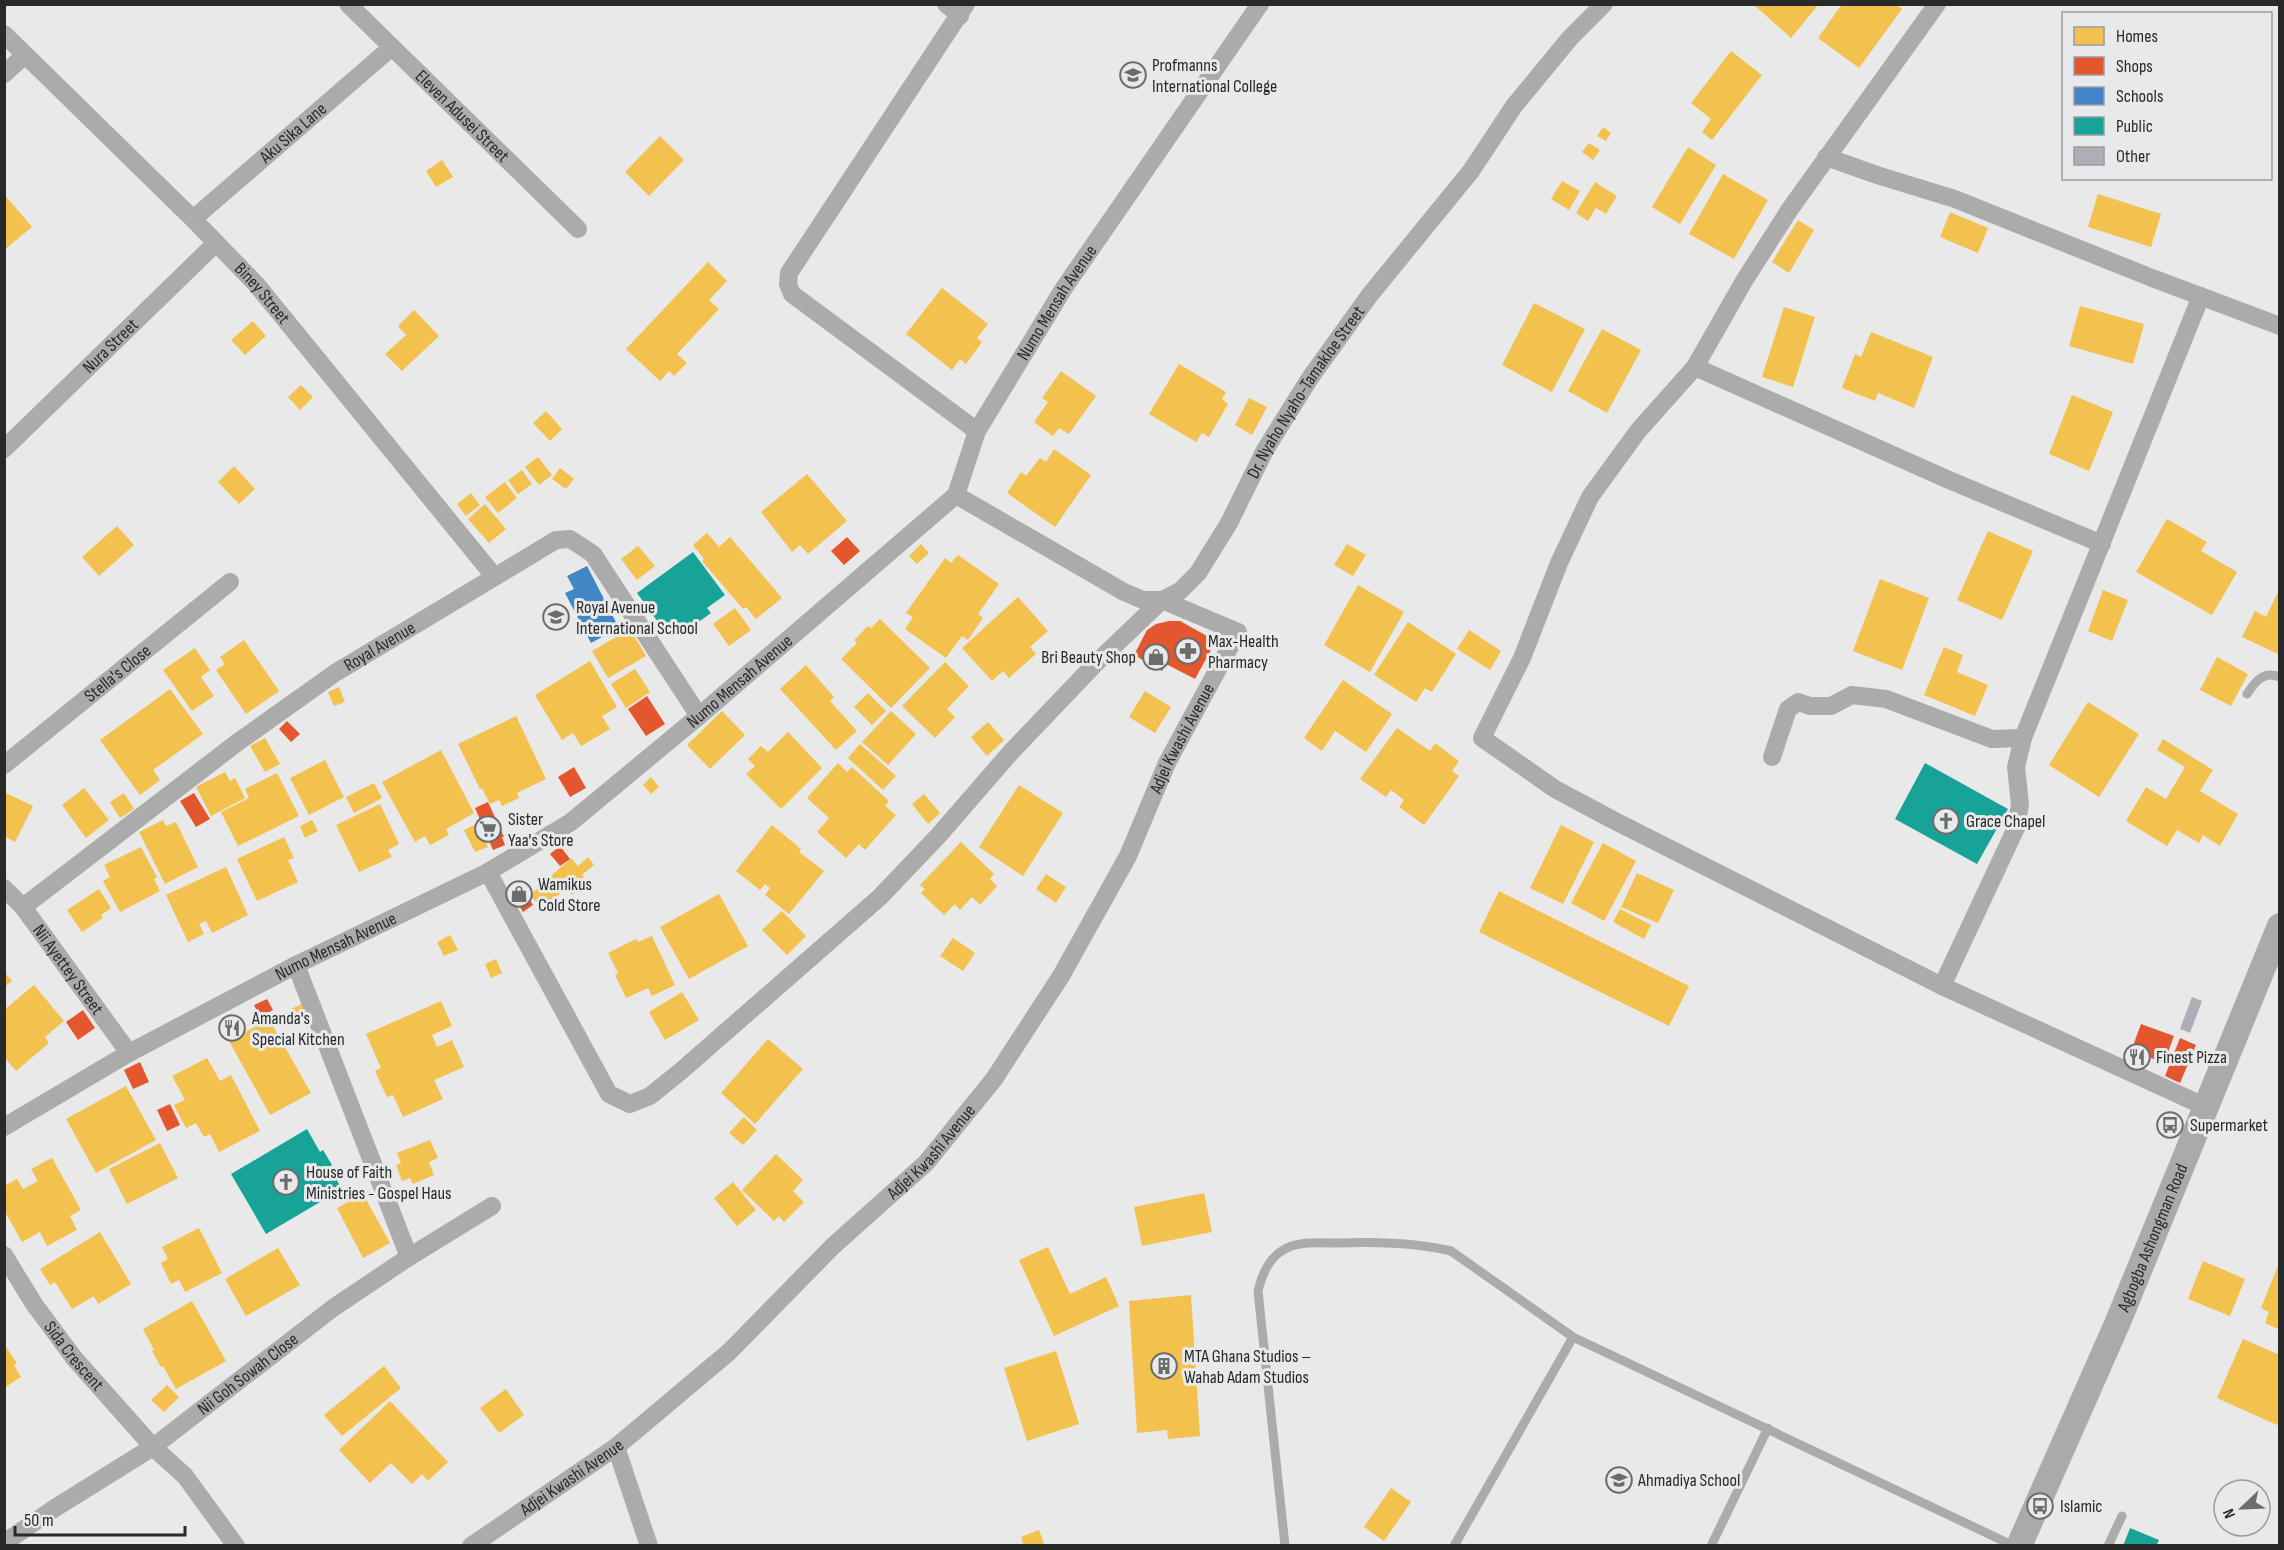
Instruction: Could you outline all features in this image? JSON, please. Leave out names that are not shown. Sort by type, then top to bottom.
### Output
[{"type":"street","name":"Eleven Adusei Street","points":[[348,4],[578,229]]},
{"type":"street","name":"Numo Mensah Avenue","points":[[4,1127],[129,1053],[296,965],[488,872],[571,822],[699,717],[956,495],[977,431],[1064,288],[1260,4]]},
{"type":"street","name":"Dr. Nyaho Nyaho-Tamakloe Street","points":[[488,872],[609,1094],[630,1104],[650,1096],[880,897],[939,836],[1011,752],[1080,679],[1162,600],[1180,591],[1198,573],[1229,523],[1264,450],[1310,378],[1369,296],[1471,171],[1514,106],[1570,39],[1604,4]]},
{"type":"street","points":[[1937,4],[1826,157],[1744,281],[1695,367],[1638,431],[1590,497],[1559,563],[1522,658],[1482,738],[1555,789],[1942,986],[2206,1107]]},
{"type":"street","points":[[957,8],[789,273],[788,284],[792,294],[977,431]]},
{"type":"street","name":"Biney Street","points":[[4,34],[193,219],[255,284],[494,576]]},
{"type":"street","name":"Aku Sika Lane","points":[[193,219],[392,47]]},
{"type":"street","points":[[4,74],[26,55]]},
{"type":"street","points":[[1826,157],[1955,199],[2280,326]]},
{"type":"street","name":"Nura Street","points":[[4,449],[216,243]]},
{"type":"street","points":[[1942,986],[2016,828],[2020,804],[2016,767],[2023,738],[2201,296]]},
{"type":"street","points":[[1695,367],[1949,480],[2102,544]]},
{"type":"street","points":[[956,495],[1124,592],[1143,600],[1162,600]]},
{"type":"street","name":"Royal Avenue","points":[[23,907],[238,742],[335,673],[556,540],[570,539],[593,554],[699,717]]},
{"type":"street","name":"Stella's Close","points":[[4,765],[230,582]]},
{"type":"street","name":"Adjei Kwashi Avenue","points":[[471,1545],[615,1447],[729,1352],[832,1245],[926,1163],[994,1080],[1061,976],[1128,856],[1167,763],[1238,632],[1162,600]]},
{"type":"street","points":[[1772,757],[1788,708],[1792,704],[1798,702],[1810,706],[1831,706],[1852,695],[1886,699],[1992,739],[2023,738]]},
{"type":"street","name":"Nii Ayettey Street","points":[[4,888],[23,907],[129,1053]]},
{"type":"street","name":"Agbogba Ashongman Road","points":[[2019,1545],[2117,1324],[2280,926]]},
{"type":"street","points":[[296,965],[409,1257]]},
{"type":"street","name":"Nii Goh Sowah Close","points":[[4,1543],[153,1447],[333,1308],[409,1257],[492,1206]]},
{"type":"street","name":"Sida Crescent","points":[[4,1255],[34,1304],[74,1358],[153,1447],[185,1476],[236,1545]]},
{"type":"street","points":[[615,1447],[649,1545]]},
{"type":"lane","points":[[2247,694],[2261,677],[2268,674],[2280,677]]},
{"type":"lane","points":[[1285,1545],[1258,1291],[1261,1279],[1271,1260],[1286,1248],[1307,1243],[1395,1242],[1451,1251],[1573,1337],[2014,1545]]},
{"type":"lane","points":[[1454,1545],[1573,1337]]},
{"type":"lane","points":[[1711,1545],[1768,1428]]},
{"type":"lane","points":[[2108,1545],[2122,1515]]},
{"type":"building: Homes","points":[[1753,4],[1819,4],[1791,38]]},
{"type":"building: Homes","points":[[1842,4],[1895,4],[1902,9],[1859,68],[1818,38]]},
{"type":"building: Homes","points":[[1731,51],[1762,75],[1712,140],[1702,132],[1711,119],[1691,103]]},
{"type":"building: Homes","points":[[1603,127],[1611,133],[1606,141],[1597,136]]},
{"type":"building: Homes","points":[[660,136],[684,160],[649,196],[625,172]]},
{"type":"building: Homes","points":[[1589,143],[1600,150],[1593,160],[1582,152]]},
{"type":"building: Homes","points":[[1688,147],[1716,165],[1680,224],[1652,207]]},
{"type":"building: Homes","points":[[442,160],[453,177],[436,187],[426,171]]},
{"type":"building: Homes","points":[[1723,174],[1768,200],[1734,259],[1689,234]]},
{"type":"building: Homes","points":[[1562,181],[1580,191],[1569,210],[1551,199]]},
{"type":"building: Homes","points":[[1595,182],[1617,196],[1606,214],[1596,208],[1588,221],[1576,213]]},
{"type":"building: Homes","points":[[4,194],[32,227],[4,250]]},
{"type":"building: Homes","points":[[2098,194],[2161,214],[2151,247],[2088,227]]},
{"type":"building: Homes","points":[[1950,212],[1988,228],[1978,253],[1940,237]]},
{"type":"building: Homes","points":[[1798,220],[1814,230],[1789,273],[1772,262]]},
{"type":"building: Homes","points":[[708,262],[727,281],[709,300],[719,309],[677,354],[687,363],[674,376],[669,371],[660,381],[626,349]]},
{"type":"building: Homes","points":[[942,288],[988,324],[977,338],[982,342],[966,364],[960,359],[952,370],[906,334]]},
{"type":"building: Homes","points":[[1534,303],[1585,329],[1552,392],[1502,365]]},
{"type":"building: Homes","points":[[2080,306],[2144,324],[2133,364],[2069,346]]},
{"type":"building: Homes","points":[[1784,307],[1815,317],[1793,387],[1762,377]]},
{"type":"building: Homes","points":[[414,310],[439,336],[402,371],[385,354],[406,335],[398,326]]},
{"type":"building: Homes","points":[[253,321],[266,336],[245,355],[231,340]]},
{"type":"building: Homes","points":[[1602,329],[1641,350],[1607,413],[1568,391]]},
{"type":"building: Homes","points":[[1871,332],[1933,357],[1914,408],[1878,393],[1875,401],[1842,388],[1855,354],[1861,357]]},
{"type":"building: Homes","points":[[1179,364],[1226,392],[1222,399],[1228,404],[1209,437],[1202,433],[1196,442],[1149,414]]},
{"type":"building: Homes","points":[[1061,371],[1096,396],[1069,434],[1059,428],[1053,436],[1034,422],[1048,402],[1042,398]]},
{"type":"building: Homes","points":[[301,385],[313,397],[300,410],[288,397]]},
{"type":"building: Homes","points":[[2072,395],[2113,412],[2089,471],[2049,454]]},
{"type":"building: Homes","points":[[1249,398],[1267,407],[1252,435],[1235,425]]},
{"type":"building: Homes","points":[[546,411],[562,429],[550,441],[533,423]]},
{"type":"building: Homes","points":[[1054,449],[1091,475],[1055,527],[1007,493],[1021,472],[1026,476],[1040,458],[1046,462]]},
{"type":"building: Homes","points":[[538,457],[552,475],[539,485],[525,467]]},
{"type":"building: Homes","points":[[234,466],[255,489],[239,504],[218,482]]},
{"type":"building: Homes","points":[[560,468],[574,479],[566,489],[552,479]]},
{"type":"building: Homes","points":[[522,470],[532,484],[518,494],[508,480]]},
{"type":"building: Homes","points":[[807,474],[847,521],[808,554],[800,545],[792,552],[761,512]]},
{"type":"building: Homes","points":[[505,482],[517,498],[498,513],[485,497]]},
{"type":"building: Homes","points":[[471,493],[480,505],[466,516],[457,504]]},
{"type":"building: Homes","points":[[485,504],[506,529],[489,543],[468,519]]},
{"type":"building: Homes","points":[[2167,519],[2207,542],[2201,551],[2237,572],[2212,615],[2136,572]]},
{"type":"building: Homes","points":[[117,526],[134,545],[99,576],[82,557]]},
{"type":"building: Homes","points":[[1988,531],[2033,551],[2002,620],[1957,600]]},
{"type":"building: Homes","points":[[707,533],[719,547],[730,537],[782,598],[756,619],[746,607],[743,609],[702,561],[704,559],[693,545]]},
{"type":"building: Homes","points":[[921,544],[929,553],[917,564],[909,556]]},
{"type":"building: Homes","points":[[1347,544],[1366,555],[1353,576],[1334,565]]},
{"type":"building: Homes","points":[[638,546],[655,566],[637,580],[621,559]]},
{"type":"building: Homes","points":[[958,555],[999,584],[978,614],[983,618],[968,640],[962,636],[946,658],[905,629],[913,617],[906,613],[945,558],[951,563]]},
{"type":"building: Homes","points":[[1880,579],[1929,598],[1902,670],[1853,651]]},
{"type":"building: Homes","points":[[1358,585],[1404,612],[1370,672],[1324,645]]},
{"type":"building: Homes","points":[[2280,588],[2280,655],[2242,637],[2255,611],[2266,617]]},
{"type":"building: Homes","points":[[2103,590],[2128,600],[2112,641],[2088,631]]},
{"type":"building: Homes","points":[[1018,597],[1048,631],[1030,647],[1036,654],[1009,678],[1003,671],[992,681],[962,648]]},
{"type":"building: Homes","points":[[735,608],[751,630],[729,646],[713,624]]},
{"type":"building: Homes","points":[[880,619],[930,668],[891,708],[841,659],[857,643],[854,640],[868,626],[871,628]]},
{"type":"building: Homes","points":[[1408,622],[1456,654],[1432,692],[1425,688],[1416,702],[1374,675]]},
{"type":"building: Homes","points":[[630,629],[646,656],[608,678],[592,651]]},
{"type":"building: Homes","points":[[1469,630],[1501,651],[1490,670],[1457,649]]},
{"type":"building: Homes","points":[[244,640],[279,691],[246,714],[216,670],[225,664],[220,657]]},
{"type":"building: Homes","points":[[1944,647],[1963,655],[1957,672],[1988,685],[1975,716],[1924,695]]},
{"type":"building: Homes","points":[[195,648],[210,670],[201,677],[214,696],[192,711],[163,670]]},
{"type":"building: Homes","points":[[2217,657],[2248,674],[2231,706],[2200,690]]},
{"type":"building: Homes","points":[[590,661],[617,707],[602,716],[610,729],[581,746],[573,733],[562,740],[535,695]]},
{"type":"building: Homes","points":[[945,662],[969,686],[947,709],[955,717],[935,738],[902,706]]},
{"type":"building: Homes","points":[[806,665],[834,697],[830,701],[857,731],[836,750],[780,689]]},
{"type":"building: Homes","points":[[635,669],[650,692],[626,708],[611,684]]},
{"type":"building: Homes","points":[[1343,680],[1392,714],[1366,752],[1335,731],[1322,751],[1304,738]]},
{"type":"building: Homes","points":[[339,687],[345,702],[334,706],[328,692]]},
{"type":"building: Homes","points":[[170,689],[203,734],[153,770],[160,780],[140,795],[100,740]]},
{"type":"building: Homes","points":[[1145,691],[1171,707],[1155,733],[1129,717]]},
{"type":"building: Homes","points":[[868,693],[886,711],[872,725],[854,707]]},
{"type":"building: Homes","points":[[2088,702],[2139,734],[2099,797],[2049,765]]},
{"type":"building: Homes","points":[[722,711],[745,735],[710,769],[687,745]]},
{"type":"building: Homes","points":[[891,711],[916,734],[888,765],[862,742]]},
{"type":"building: Homes","points":[[516,716],[546,779],[517,793],[519,798],[502,806],[499,800],[490,804],[458,744]]},
{"type":"building: Homes","points":[[988,722],[1004,740],[987,756],[971,737]]},
{"type":"building: Homes","points":[[1397,728],[1430,751],[1435,743],[1459,761],[1452,771],[1459,776],[1424,825],[1399,807],[1404,800],[1391,790],[1386,797],[1360,779]]},
{"type":"building: Homes","points":[[788,732],[822,768],[781,809],[746,774],[755,766],[748,759],[761,746],[768,752]]},
{"type":"building: Homes","points":[[265,738],[280,764],[265,772],[250,746]]},
{"type":"building: Homes","points":[[2163,739],[2213,770],[2200,791],[2238,814],[2220,846],[2203,835],[2199,843],[2177,830],[2167,846],[2126,821],[2146,787],[2166,799],[2185,767],[2157,750]]},
{"type":"building: Homes","points":[[860,744],[896,776],[883,790],[848,758]]},
{"type":"building: Homes","points":[[441,750],[474,813],[446,829],[449,835],[430,845],[425,836],[415,842],[382,782]]},
{"type":"building: Homes","points":[[325,760],[344,797],[309,815],[290,778]]},
{"type":"building: Homes","points":[[838,763],[847,772],[852,767],[889,801],[885,806],[896,815],[865,850],[859,844],[846,858],[817,832],[829,818],[807,798]]},
{"type":"building: Homes","points":[[225,772],[230,781],[235,778],[245,798],[211,816],[196,787]]},
{"type":"building: Homes","points":[[277,773],[299,816],[238,846],[221,812],[249,798],[245,789]]},
{"type":"building: Homes","points":[[651,777],[659,787],[651,794],[643,785]]},
{"type":"building: Homes","points":[[374,783],[382,798],[354,813],[346,797]]},
{"type":"building: Homes","points":[[1019,785],[1063,813],[1023,876],[979,847]]},
{"type":"building: Homes","points":[[84,788],[109,820],[86,838],[62,805]]},
{"type":"building: Homes","points":[[4,792],[33,806],[15,842],[4,836]]},
{"type":"building: Homes","points":[[124,793],[134,809],[120,818],[110,802]]},
{"type":"building: Homes","points":[[924,794],[940,813],[928,824],[912,804]]},
{"type":"building: Homes","points":[[380,804],[399,844],[388,850],[392,857],[359,872],[336,825]]},
{"type":"building: Homes","points":[[163,820],[166,826],[176,822],[198,867],[165,884],[139,832]]},
{"type":"building: Homes","points":[[312,820],[318,831],[305,838],[300,826]]},
{"type":"building: Homes","points":[[478,823],[488,847],[475,852],[464,830]]},
{"type":"building: Homes","points":[[772,825],[801,849],[799,852],[824,871],[789,914],[765,895],[770,888],[765,884],[760,890],[736,871]]},
{"type":"building: Homes","points":[[1561,825],[1594,842],[1563,904],[1530,888]]},
{"type":"building: Homes","points":[[284,837],[294,858],[288,860],[298,882],[257,901],[237,859]]},
{"type":"building: Homes","points":[[961,842],[994,874],[990,879],[997,886],[980,905],[972,897],[960,910],[955,904],[944,915],[921,893],[925,889],[920,885]]},
{"type":"building: Homes","points":[[1603,843],[1636,861],[1604,921],[1571,903]]},
{"type":"building: Homes","points":[[141,847],[157,877],[154,879],[160,891],[120,912],[103,881],[110,877],[104,865]]},
{"type":"building: Homes","points":[[588,857],[594,865],[582,875],[587,881],[582,885],[585,888],[580,893],[577,890],[572,895],[566,888],[543,909],[530,895],[571,858],[578,866]]},
{"type":"building: Homes","points":[[226,867],[248,915],[212,933],[206,921],[199,924],[204,934],[188,942],[166,895]]},
{"type":"building: Homes","points":[[1637,873],[1674,890],[1658,923],[1621,907]]},
{"type":"building: Homes","points":[[1046,874],[1066,887],[1056,903],[1036,889]]},
{"type":"building: Homes","points":[[99,889],[111,908],[101,915],[103,918],[82,932],[67,910]]},
{"type":"building: Homes","points":[[1499,891],[1689,986],[1669,1026],[1479,932]]},
{"type":"building: Homes","points":[[719,894],[748,946],[689,979],[660,927]]},
{"type":"building: Homes","points":[[1620,909],[1651,925],[1644,939],[1613,922]]},
{"type":"building: Homes","points":[[782,911],[806,936],[787,955],[762,930]]},
{"type":"building: Homes","points":[[450,935],[458,950],[444,956],[437,942]]},
{"type":"building: Homes","points":[[652,936],[675,985],[652,996],[648,988],[626,998],[615,975],[618,973],[608,953],[636,939],[638,942]]},
{"type":"building: Homes","points":[[953,938],[975,953],[963,971],[940,956]]},
{"type":"building: Homes","points":[[496,959],[502,973],[491,978],[485,964]]},
{"type":"building: Homes","points":[[4,972],[12,981],[4,987]]},
{"type":"building: Homes","points":[[34,985],[64,1021],[45,1037],[49,1043],[16,1071],[4,1057],[4,1010]]},
{"type":"building: Homes","points":[[682,992],[699,1020],[665,1040],[649,1012]]},
{"type":"building: Homes","points":[[441,1001],[452,1026],[432,1035],[437,1047],[452,1040],[464,1067],[434,1080],[443,1099],[403,1117],[393,1095],[387,1097],[375,1071],[381,1068],[366,1034]]},
{"type":"building: Homes","points":[[302,1004],[308,1015],[296,1020],[291,1009]]},
{"type":"building: Homes","points":[[269,1019],[311,1093],[270,1115],[229,1041]]},
{"type":"building: Homes","points":[[768,1039],[803,1069],[755,1124],[721,1093]]},
{"type":"building: Homes","points":[[207,1058],[220,1081],[231,1075],[260,1131],[219,1152],[210,1134],[204,1137],[196,1123],[186,1128],[174,1105],[185,1100],[172,1076]]},
{"type":"building: Homes","points":[[126,1086],[156,1140],[96,1173],[66,1119]]},
{"type":"building: Homes","points":[[744,1117],[757,1130],[743,1145],[729,1133]]},
{"type":"building: Homes","points":[[430,1140],[438,1158],[429,1162],[434,1175],[413,1184],[410,1178],[402,1181],[396,1165],[401,1163],[397,1153]]},
{"type":"building: Homes","points":[[160,1143],[178,1178],[127,1204],[109,1169]]},
{"type":"building: Homes","points":[[776,1154],[803,1180],[793,1191],[804,1202],[784,1222],[779,1216],[774,1221],[742,1190]]},
{"type":"building: Homes","points":[[52,1158],[81,1210],[70,1216],[77,1230],[47,1246],[40,1232],[22,1242],[4,1210],[4,1186],[17,1179],[23,1189],[38,1181],[31,1169]]},
{"type":"building: Homes","points":[[733,1182],[756,1210],[737,1226],[714,1198]]},
{"type":"building: Homes","points":[[1204,1193],[1212,1232],[1142,1246],[1134,1207]]},
{"type":"building: Homes","points":[[363,1194],[390,1243],[363,1258],[337,1208]]},
{"type":"building: Homes","points":[[199,1228],[222,1273],[185,1292],[179,1280],[171,1284],[161,1263],[168,1259],[162,1247]]},
{"type":"building: Homes","points":[[100,1232],[131,1284],[98,1304],[94,1296],[72,1309],[55,1282],[50,1285],[40,1269]]},
{"type":"building: Homes","points":[[1048,1247],[1070,1294],[1106,1277],[1119,1306],[1054,1336],[1019,1260]]},
{"type":"building: Homes","points":[[278,1248],[300,1285],[246,1316],[225,1279]]},
{"type":"building: Homes","points":[[2203,1261],[2245,1279],[2230,1316],[2188,1299]]},
{"type":"building: Homes","points":[[2277,1268],[2280,1269],[2280,1330],[2265,1323],[2269,1312],[2261,1308]]},
{"type":"building: Homes","name":"MTA Ghana Studios – Wahab Adam Studios","points":[[1191,1295],[1200,1436],[1168,1439],[1167,1430],[1137,1433],[1129,1301]]},
{"type":"building: Homes","points":[[192,1301],[226,1361],[176,1389],[152,1351],[154,1350],[143,1329]]},
{"type":"building: Homes","points":[[2243,1339],[2280,1355],[2280,1419],[2277,1425],[2217,1398]]},
{"type":"building: Homes","points":[[4,1344],[17,1363],[14,1365],[21,1377],[4,1388]]},
{"type":"building: Homes","points":[[1056,1351],[1079,1424],[1027,1441],[1004,1368]]},
{"type":"building: Homes","points":[[384,1366],[401,1388],[342,1436],[324,1415]]},
{"type":"building: Homes","points":[[167,1385],[179,1397],[164,1412],[151,1400]]},
{"type":"building: Homes","points":[[506,1389],[524,1415],[499,1433],[480,1408]]},
{"type":"building: Homes","points":[[390,1401],[448,1462],[428,1481],[422,1474],[412,1484],[391,1463],[370,1483],[339,1450]]},
{"type":"building: Homes","points":[[1391,1488],[1411,1502],[1384,1541],[1364,1527]]},
{"type":"building: Homes","points":[[1039,1530],[1045,1546],[1024,1546],[1021,1537]]},
{"type":"building: Shops","points":[[847,537],[860,551],[844,565],[831,551]]},
{"type":"building: Shops","points":[[1180,621],[1216,641],[1195,679],[1166,664],[1162,671],[1134,655],[1147,630],[1156,624]]},
{"type":"building: Shops","points":[[647,696],[665,724],[646,736],[628,709]]},
{"type":"building: Shops","points":[[287,721],[300,734],[291,742],[279,729]]},
{"type":"building: Shops","points":[[574,767],[586,788],[570,797],[558,777]]},
{"type":"building: Shops","points":[[194,793],[210,819],[196,827],[180,801]]},
{"type":"building: Shops","points":[[488,802],[504,837],[502,837],[505,845],[493,850],[475,808]]},
{"type":"building: Shops","points":[[560,846],[570,859],[560,866],[550,854]]},
{"type":"building: Shops","points":[[522,888],[533,905],[523,912],[512,895]]},
{"type":"building: Shops","points":[[267,999],[273,1010],[260,1017],[254,1005]]},
{"type":"building: Shops","points":[[83,1010],[95,1028],[78,1040],[66,1022]]},
{"type":"building: Shops","points":[[2141,1024],[2174,1036],[2164,1063],[2146,1056],[2142,1068],[2127,1062]]},
{"type":"building: Shops","points":[[2180,1038],[2196,1045],[2180,1083],[2165,1076]]},
{"type":"building: Shops","points":[[140,1062],[149,1082],[133,1089],[124,1070]]},
{"type":"building: Shops","points":[[170,1104],[180,1125],[167,1131],[157,1110]]},
{"type":"building: Schools","points":[[587,566],[619,628],[591,643],[565,593],[574,589],[567,576]]},
{"type":"building: Public","points":[[693,552],[725,595],[707,608],[711,613],[689,629],[685,624],[668,636],[637,593]]},
{"type":"building: Public","points":[[1925,763],[2008,809],[1977,864],[1895,819]]},
{"type":"building: Public","name":"House of Faith Ministries - Gospel Haus","points":[[307,1129],[320,1152],[323,1150],[332,1165],[329,1167],[342,1189],[266,1234],[231,1174]]},
{"type":"building: Public","points":[[2130,1528],[2159,1540],[2156,1546],[2123,1546]]},
{"type":"building: Other","points":[[2192,997],[2202,1001],[2190,1033],[2180,1029]]},
{"type":"place","name":"Profmanns International College","points":[[1133,75]]},
{"type":"place","name":"Royal Avenue International School","points":[[556,617]]},
{"type":"place","name":"Max-Health Pharmacy","points":[[1188,651]]},
{"type":"place","name":"Bri Beauty Shop","points":[[1156,657]]},
{"type":"place","name":"Grace Chapel","points":[[1946,821]]},
{"type":"place","name":"Sister Yaa's Store","points":[[488,829]]},
{"type":"place","name":"Wamikus Cold Store","points":[[519,894]]},
{"type":"place","name":"Amanda's Special Kitchen","points":[[232,1028]]},
{"type":"place","name":"Finest Pizza","points":[[2137,1057]]},
{"type":"place","name":"Supermarket","points":[[2170,1125]]},
{"type":"place","name":"House of Faith Ministries - Gospel Haus","points":[[286,1182]]},
{"type":"place","name":"MTA Ghana Studios – Wahab Adam Studios","points":[[1164,1366]]},
{"type":"place","name":"Ahmadiya School","points":[[1619,1480]]},
{"type":"place","name":"Islamic","points":[[2040,1506]]}]
